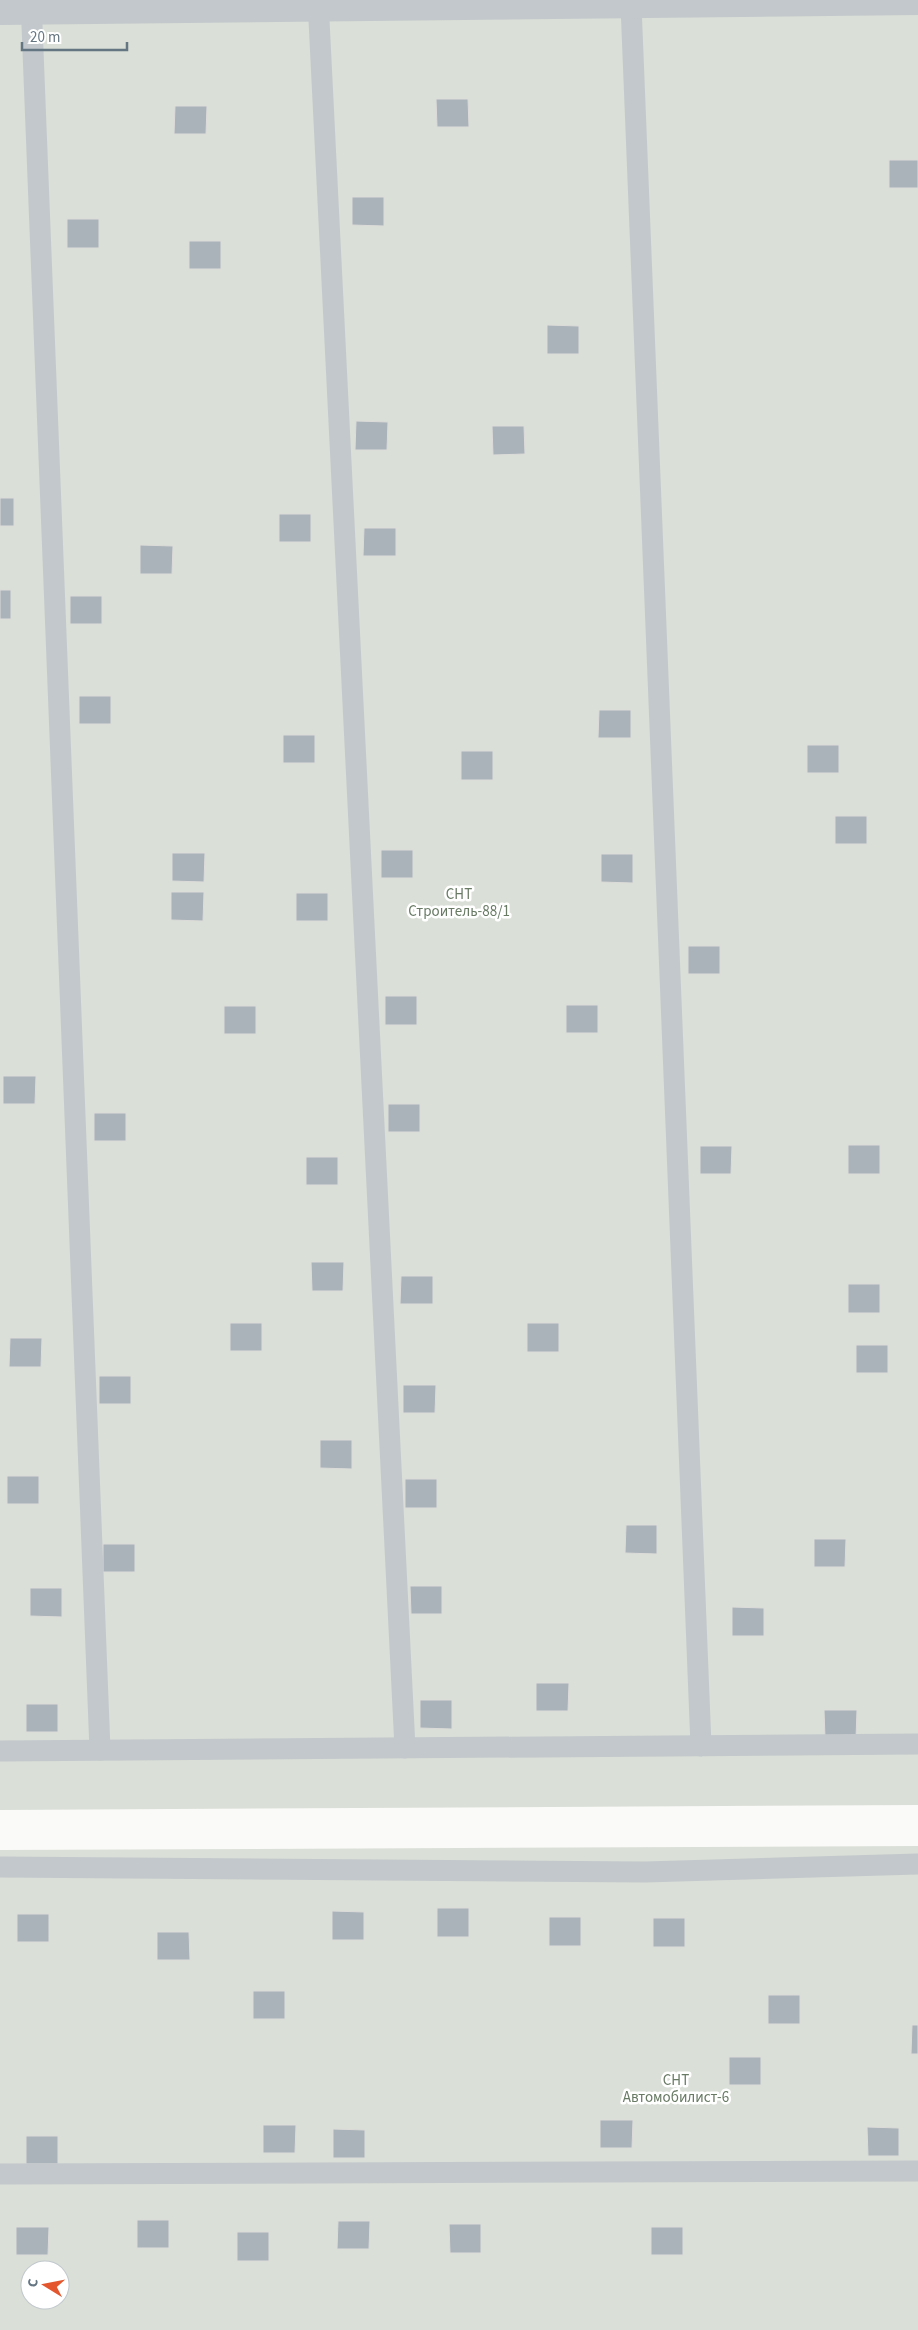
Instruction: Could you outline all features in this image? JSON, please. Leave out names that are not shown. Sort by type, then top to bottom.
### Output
[{"type":"street","points":[[0,11],[32,5],[318,3],[631,5],[780,1],[918,2]]},
{"type":"lane","points":[[318,3],[405,1748]]},
{"type":"lane","points":[[32,5],[100,1750]]},
{"type":"lane","points":[[631,5],[701,1746]]},
{"type":"lane","points":[[0,1751],[918,1744]]},
{"type":"lane","points":[[0,1867],[645,1872],[918,1864]]},
{"type":"lane","points":[[0,2174],[918,2171]]},
{"type":"green space","name":"СНТ Строитель-88/1","points":[[0,0],[918,0],[918,1805],[0,1810]]},
{"type":"green space","name":"СНТ Автомобилист-6","points":[[918,1846],[918,2330],[0,2330],[0,1850]]},
{"type":"building","points":[[436,99],[468,99],[469,127],[437,127]]},
{"type":"building","points":[[175,106],[207,106],[206,134],[174,134]]},
{"type":"building","points":[[889,160],[918,160],[918,188],[889,188]]},
{"type":"building","points":[[352,197],[384,197],[384,226],[352,225]]},
{"type":"building","points":[[67,219],[99,219],[99,248],[67,248]]},
{"type":"building","points":[[189,241],[221,241],[221,269],[189,269]]},
{"type":"building","points":[[547,325],[579,326],[579,354],[547,354]]},
{"type":"building","points":[[356,421],[388,422],[387,450],[355,450]]},
{"type":"building","points":[[492,426],[524,426],[525,454],[493,455]]},
{"type":"building","points":[[0,498],[14,498],[14,526],[0,526]]},
{"type":"building","points":[[279,514],[311,514],[311,542],[279,542]]},
{"type":"building","points":[[364,528],[396,528],[396,556],[363,556]]},
{"type":"building","points":[[140,545],[173,546],[172,574],[140,574]]},
{"type":"building","points":[[0,590],[11,590],[11,619],[0,619]]},
{"type":"building","points":[[70,596],[102,596],[102,624],[70,624]]},
{"type":"building","points":[[79,696],[111,696],[111,724],[79,724]]},
{"type":"building","points":[[599,710],[631,710],[631,738],[598,738]]},
{"type":"building","points":[[283,735],[315,735],[315,763],[283,763]]},
{"type":"building","points":[[807,745],[839,745],[839,773],[807,773]]},
{"type":"building","points":[[461,751],[493,751],[493,780],[461,780]]},
{"type":"building","points":[[835,816],[867,816],[867,844],[835,844]]},
{"type":"building","points":[[381,850],[413,850],[413,878],[381,878]]},
{"type":"building","points":[[172,853],[205,853],[204,882],[172,881]]},
{"type":"building","points":[[601,854],[633,854],[633,883],[601,882]]},
{"type":"building","points":[[171,892],[204,892],[203,921],[171,920]]},
{"type":"building","points":[[296,893],[328,893],[328,921],[296,921]]},
{"type":"building","points":[[688,946],[720,946],[720,974],[688,974]]},
{"type":"building","points":[[385,996],[417,996],[417,1025],[385,1025]]},
{"type":"building","points":[[566,1005],[598,1005],[598,1033],[566,1033]]},
{"type":"building","points":[[224,1006],[256,1006],[256,1034],[224,1034]]},
{"type":"building","points":[[3,1076],[36,1076],[35,1104],[3,1104]]},
{"type":"building","points":[[388,1104],[420,1104],[420,1132],[388,1132]]},
{"type":"building","points":[[94,1113],[126,1113],[126,1141],[94,1141]]},
{"type":"building","points":[[848,1145],[880,1145],[880,1174],[848,1174]]},
{"type":"building","points":[[700,1146],[732,1146],[731,1174],[700,1174]]},
{"type":"building","points":[[306,1157],[338,1157],[338,1185],[306,1185]]},
{"type":"building","points":[[311,1262],[344,1262],[343,1291],[312,1291]]},
{"type":"building","points":[[401,1276],[433,1276],[433,1304],[400,1304]]},
{"type":"building","points":[[848,1284],[880,1284],[880,1313],[848,1313]]},
{"type":"building","points":[[230,1323],[262,1323],[262,1351],[230,1351]]},
{"type":"building","points":[[527,1323],[559,1323],[559,1352],[527,1352]]},
{"type":"building","points":[[10,1338],[42,1338],[41,1367],[9,1367]]},
{"type":"building","points":[[856,1345],[888,1345],[888,1373],[856,1373]]},
{"type":"building","points":[[99,1376],[131,1376],[131,1404],[99,1404]]},
{"type":"building","points":[[403,1385],[436,1385],[435,1413],[403,1413]]},
{"type":"building","points":[[320,1440],[352,1440],[352,1469],[320,1468]]},
{"type":"building","points":[[7,1476],[39,1476],[39,1504],[7,1504]]},
{"type":"building","points":[[405,1479],[437,1479],[437,1508],[405,1508]]},
{"type":"building","points":[[626,1525],[657,1525],[657,1554],[625,1553]]},
{"type":"building","points":[[814,1539],[846,1539],[845,1567],[814,1567]]},
{"type":"building","points":[[103,1544],[135,1544],[135,1572],[103,1572]]},
{"type":"building","points":[[410,1586],[442,1586],[442,1614],[411,1614]]},
{"type":"building","points":[[30,1588],[62,1588],[62,1617],[30,1616]]},
{"type":"building","points":[[732,1607],[764,1608],[764,1636],[732,1636]]},
{"type":"building","points":[[536,1683],[569,1683],[568,1711],[536,1711]]},
{"type":"building","points":[[420,1700],[452,1700],[452,1729],[420,1728]]},
{"type":"building","points":[[26,1704],[58,1704],[58,1732],[26,1732]]},
{"type":"building","points":[[824,1710],[857,1710],[856,1738],[825,1738]]},
{"type":"building","points":[[437,1908],[469,1908],[469,1937],[437,1937]]},
{"type":"building","points":[[332,1911],[364,1912],[364,1940],[332,1940]]},
{"type":"building","points":[[17,1914],[49,1914],[49,1942],[17,1942]]},
{"type":"building","points":[[549,1917],[581,1917],[581,1946],[549,1946]]},
{"type":"building","points":[[653,1918],[685,1918],[685,1947],[653,1947]]},
{"type":"building","points":[[157,1932],[189,1932],[190,1960],[157,1960]]},
{"type":"building","points":[[253,1991],[285,1991],[285,2019],[253,2019]]},
{"type":"building","points":[[768,1995],[800,1995],[800,2024],[768,2024]]},
{"type":"building","points":[[912,2025],[918,2025],[918,2054],[911,2054]]},
{"type":"building","points":[[729,2057],[761,2057],[761,2085],[729,2085]]},
{"type":"building","points":[[600,2120],[633,2120],[632,2148],[600,2148]]},
{"type":"building","points":[[263,2125],[296,2125],[295,2153],[263,2153]]},
{"type":"building","points":[[867,2127],[899,2128],[899,2156],[868,2156]]},
{"type":"building","points":[[333,2129],[365,2130],[365,2158],[333,2158]]},
{"type":"building","points":[[26,2136],[58,2136],[58,2164],[26,2164]]},
{"type":"building","points":[[137,2220],[169,2220],[169,2248],[137,2248]]},
{"type":"building","points":[[338,2221],[370,2221],[369,2249],[337,2249]]},
{"type":"building","points":[[449,2224],[481,2224],[481,2253],[450,2253]]},
{"type":"building","points":[[16,2227],[49,2227],[48,2255],[16,2255]]},
{"type":"building","points":[[651,2227],[683,2227],[683,2255],[651,2255]]},
{"type":"building","points":[[237,2232],[269,2232],[269,2261],[237,2261]]}]
